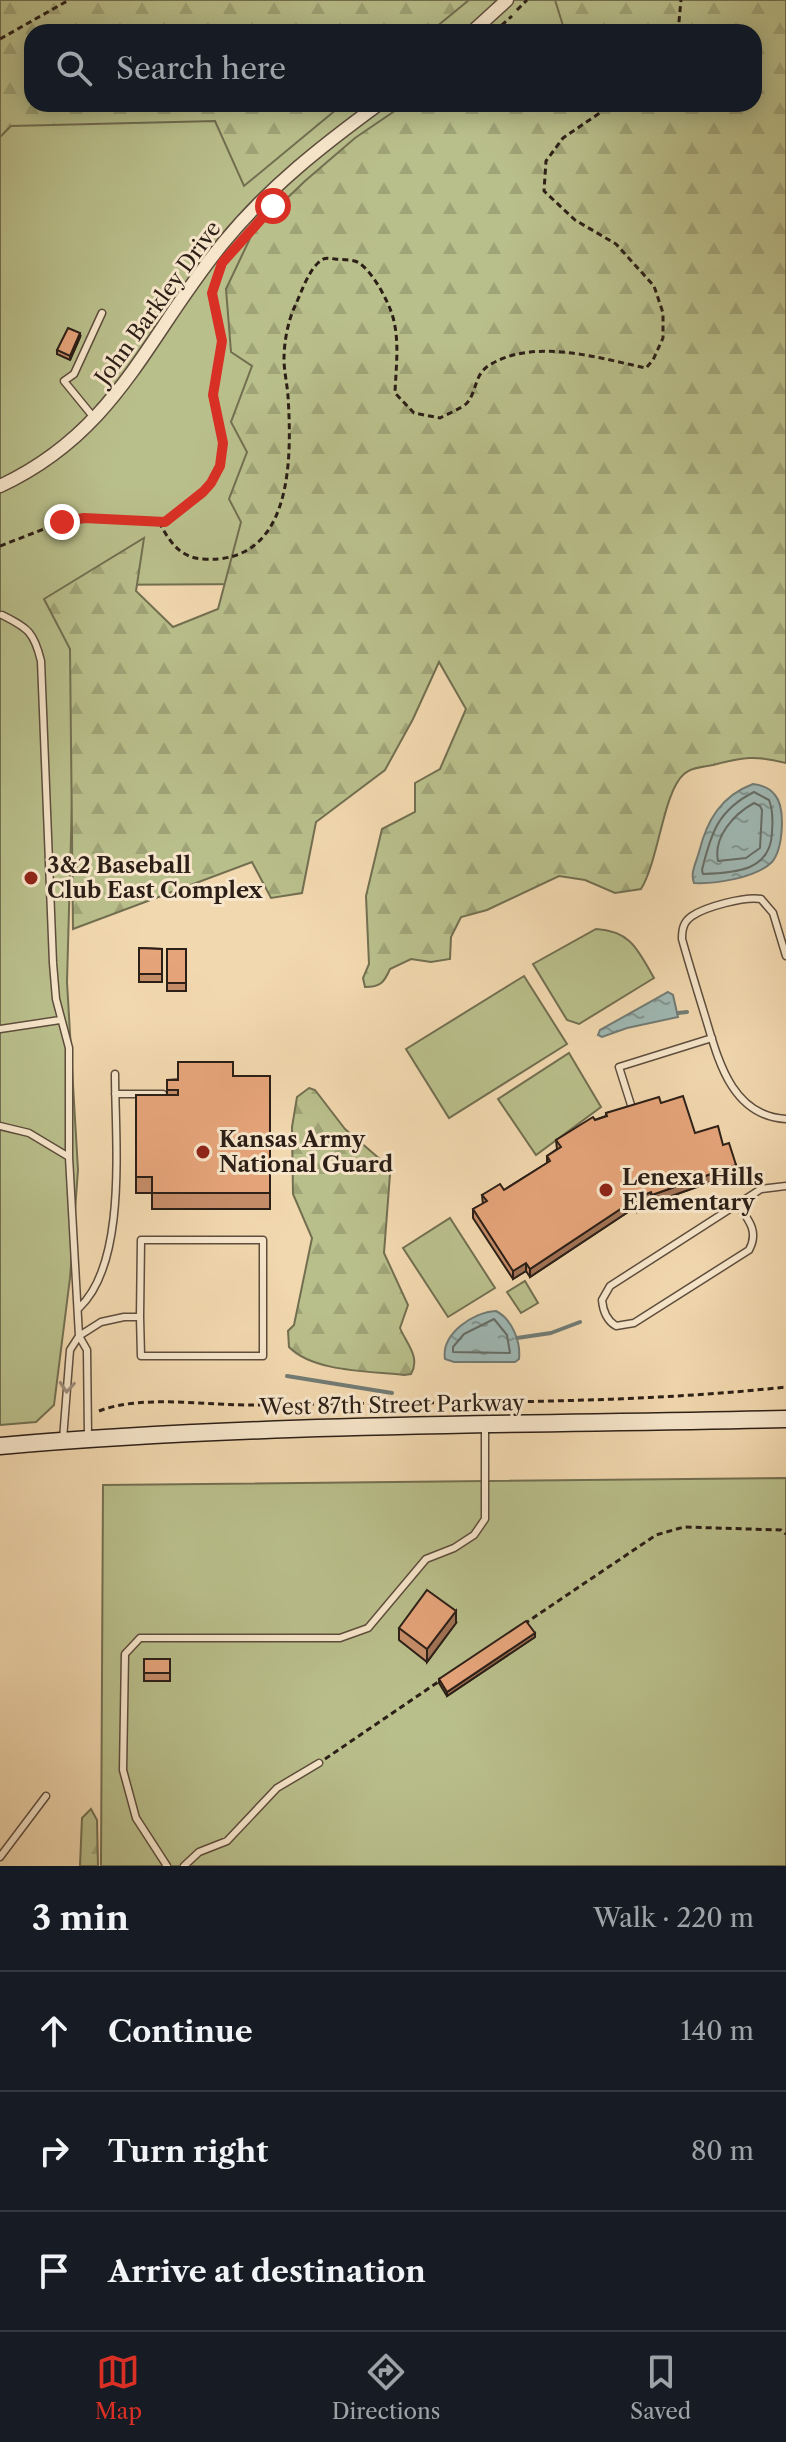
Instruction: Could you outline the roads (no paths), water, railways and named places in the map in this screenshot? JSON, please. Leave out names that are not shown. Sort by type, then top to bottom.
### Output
[{"type":"main road","name":"West 87th Street Parkway","points":[[0,1446],[88,1438],[304,1427],[786,1419]]},
{"type":"street","points":[[481,24],[507,0]]},
{"type":"street","name":"John Barkley Drive","points":[[0,486],[47,460],[95,419],[128,381],[195,280],[253,209],[329,141],[368,112]]},
{"type":"lane","points":[[95,419],[64,381],[74,374],[102,313]]},
{"type":"lane","points":[[2,615],[24,626],[36,639],[41,661],[53,963],[60,1020],[69,1048],[69,1157],[79,1336],[87,1350],[88,1438]]},
{"type":"lane","points":[[786,956],[773,913],[761,899],[745,898],[693,915],[682,930],[682,939],[724,1076],[739,1097],[759,1111],[786,1119]]},
{"type":"lane","points":[[0,1029],[60,1020]]},
{"type":"lane","points":[[631,1105],[619,1067],[712,1038]]},
{"type":"lane","points":[[79,1308],[91,1297],[114,1223],[115,1074]]},
{"type":"lane","points":[[115,1094],[163,1094]]},
{"type":"lane","points":[[0,1126],[29,1133],[69,1157]]},
{"type":"lane","points":[[738,1205],[755,1232],[749,1250],[634,1323],[616,1326],[610,1322],[602,1300],[610,1286],[761,1189],[786,1186]]},
{"type":"lane","points":[[141,1240],[263,1240],[263,1356],[141,1356],[140,1317],[141,1240]]},
{"type":"lane","points":[[63,1440],[70,1350],[79,1336],[101,1322],[140,1317]]},
{"type":"lane","points":[[167,1866],[136,1818],[123,1770],[125,1654],[140,1638],[340,1638],[368,1628],[426,1559],[454,1548],[474,1535],[485,1519],[485,1426]]},
{"type":"lane","points":[[184,1866],[199,1852],[227,1841],[277,1788],[319,1763]]},
{"type":"lane","points":[[0,1857],[46,1796]]},
{"type":"water","points":[[753,784],[773,793],[781,809],[782,828],[776,856],[765,868],[746,876],[694,883],[694,868],[711,820],[732,795]]},
{"type":"water","points":[[668,992],[673,995],[678,1017],[602,1037],[598,1035],[600,1030]]},
{"type":"water","points":[[496,1311],[507,1319],[514,1332],[519,1359],[515,1362],[454,1362],[445,1359],[448,1341],[460,1326],[478,1315]]},
{"type":"waterway","points":[[678,1013],[687,1012]]},
{"type":"waterway","points":[[517,1338],[551,1333],[580,1322]]},
{"type":"waterway","points":[[287,1376],[392,1393]]},
{"type":"place","name":"3&2 Baseball Club East Complex","points":[[31,878]]},
{"type":"place","name":"Kansas Army National Guard","points":[[203,1152]]},
{"type":"place","name":"Lenexa Hills Elementary","points":[[606,1190]]}]
